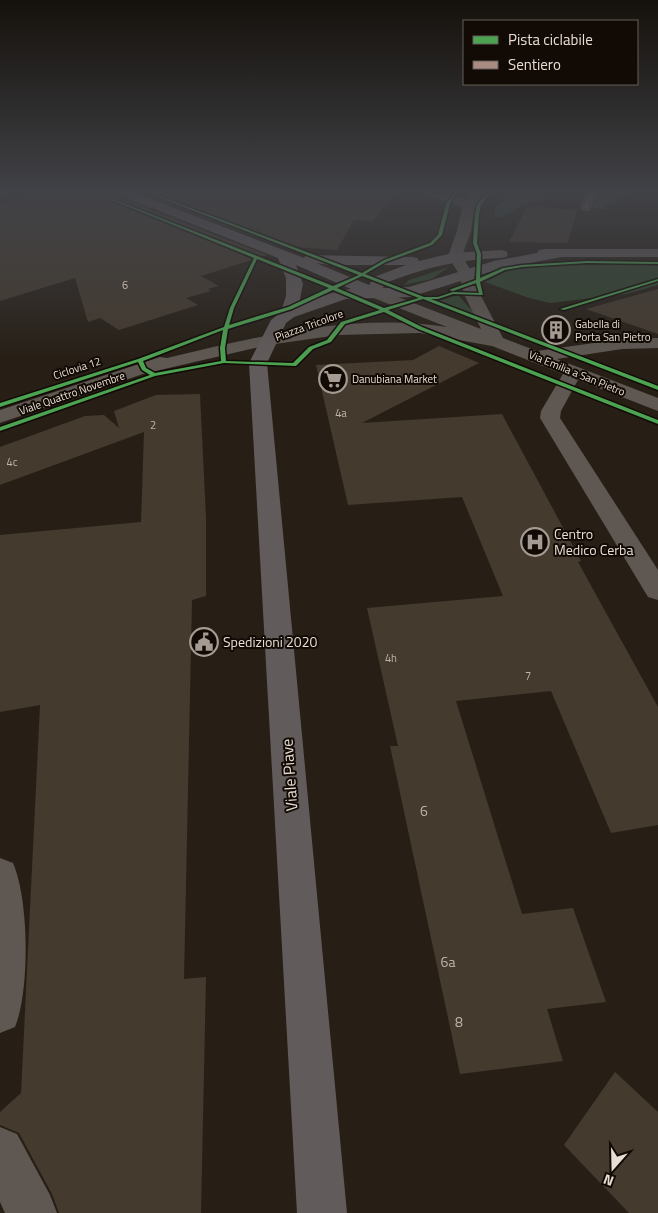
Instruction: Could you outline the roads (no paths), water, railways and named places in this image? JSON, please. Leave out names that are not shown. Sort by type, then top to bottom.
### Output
[{"type":"main road","points":[[270,249],[372,292]]},
{"type":"main road","points":[[562,253],[658,253]]},
{"type":"main road","name":"Piazza Tricolore","points":[[278,325],[368,303],[379,280],[436,260],[455,256],[562,253]]},
{"type":"main road","name":"Piazza Tricolore","points":[[278,325],[344,294],[410,292],[499,264],[562,253]]},
{"type":"main road","name":"Piazza Tricolore","points":[[284,254],[329,261],[436,260]]},
{"type":"main road","name":"Viale Piave","points":[[284,254],[293,272],[296,287],[258,363],[322,1213]]},
{"type":"street","points":[[458,249],[455,256],[466,274],[472,294],[496,341]]},
{"type":"street","name":"Via Emilia a San Pietro","points":[[372,292],[658,405]]},
{"type":"street","name":"Via Emilia a San Pietro","points":[[278,325],[345,330],[420,328],[496,341]]},
{"type":"street","name":"Viale Quattro Novembre","points":[[0,418],[278,325]]},
{"type":"street","points":[[535,356],[622,344],[658,342]]},
{"type":"street","points":[[574,371],[551,411],[550,418],[658,591]]},
{"type":"street","points":[[0,876],[4,896],[6,958],[0,1012]]},
{"type":"street","points":[[0,1151],[32,1213]]},
{"type":"place","name":"Gabella di Porta San Pietro","points":[[556,330]]},
{"type":"place","name":"Danubiana Market","points":[[333,379]]},
{"type":"place","name":"Centro Medico Cerba","points":[[535,542]]},
{"type":"place","name":"Spedizioni 2020","points":[[204,642]]}]
